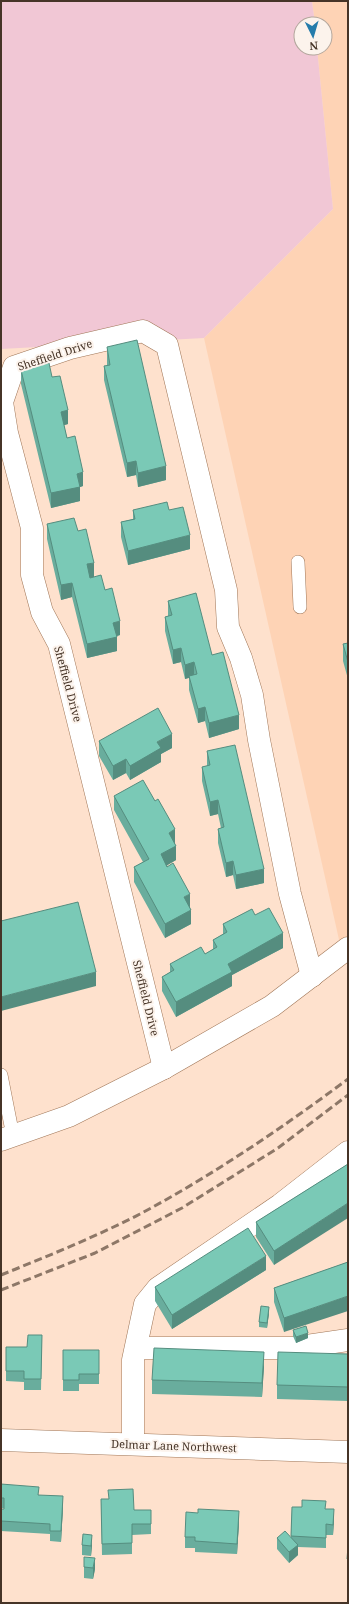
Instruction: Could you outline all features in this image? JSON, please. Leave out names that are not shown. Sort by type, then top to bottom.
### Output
[{"type":"street","name":"Sheffield Drive","points":[[164,1068],[59,644],[42,612],[32,575],[32,528],[7,433],[2,402],[14,367],[70,348],[143,331],[167,345],[226,590],[228,627],[241,658],[252,695],[259,740],[290,894],[312,976]]},
{"type":"street","points":[[7,1138],[69,1116],[164,1068],[272,1006],[348,948]]},
{"type":"street","points":[[133,1444],[133,1360],[145,1304],[158,1288],[280,1205],[348,1152]]},
{"type":"street","points":[[136,1348],[293,1348],[348,1340]]},
{"type":"street","name":"Delmar Lane Northwest","points":[[1,1440],[348,1452]]},
{"type":"lane","points":[[298,562],[300,607]]},
{"type":"lane","points":[[1,1075],[7,1138]]},
{"type":"shaded area","points":[[1,1],[312,1],[314,16],[293,16],[293,56],[318,56],[333,209],[204,338],[1,349]]},
{"type":"shaded area","points":[[312,1],[348,1],[348,949],[342,953],[204,338],[333,209],[318,56],[333,56],[333,16],[314,16]]},
{"type":"building","points":[[137,340],[166,466],[138,473],[136,461],[127,463],[104,366],[110,365],[107,347]]},
{"type":"building","points":[[49,363],[52,377],[60,376],[68,410],[61,412],[67,438],[75,436],[83,472],[77,474],[80,487],[51,493],[21,370]]},
{"type":"building","points":[[167,502],[169,510],[183,507],[190,535],[128,551],[121,522],[135,519],[133,510]]},
{"type":"building","points":[[74,518],[78,531],[86,529],[94,563],[87,564],[90,578],[101,575],[105,590],[112,588],[120,621],[113,623],[117,637],[87,644],[72,583],[61,585],[47,524]]},
{"type":"building","points":[[196,593],[212,655],[223,652],[239,715],[209,723],[205,707],[198,709],[189,676],[197,674],[194,662],[185,665],[181,648],[173,650],[165,617],[172,615],[168,601]]},
{"type":"building","points":[[348,643],[348,662],[343,644]]},
{"type":"building","points":[[158,708],[172,734],[157,742],[161,748],[130,766],[126,759],[113,766],[99,741]]},
{"type":"building","points":[[235,745],[264,869],[236,875],[233,861],[226,863],[218,829],[224,827],[218,800],[210,802],[202,767],[210,765],[207,751]]},
{"type":"building","points":[[143,780],[155,801],[158,799],[175,829],[169,833],[176,846],[161,854],[167,867],[173,863],[190,894],[184,897],[191,910],[165,924],[134,867],[149,859],[114,796]]},
{"type":"building","points":[[78,902],[96,972],[1,997],[1,921]]},
{"type":"building","points":[[269,908],[283,933],[228,964],[232,972],[176,1002],[162,977],[174,970],[170,964],[201,947],[205,954],[217,947],[213,940],[227,932],[223,924],[252,909],[255,915]]},
{"type":"building","points":[[348,1164],[348,1203],[274,1251],[256,1222]]},
{"type":"building","points":[[248,1228],[266,1256],[172,1315],[155,1287]]},
{"type":"building","points":[[348,1262],[348,1296],[284,1318],[274,1288]]},
{"type":"building","points":[[261,1306],[269,1307],[267,1323],[259,1322]]},
{"type":"building","points":[[306,1326],[308,1333],[296,1337],[293,1330]]},
{"type":"building","points":[[28,1335],[42,1335],[41,1379],[24,1379],[24,1371],[6,1371],[6,1347],[27,1347]]},
{"type":"building","points":[[154,1348],[264,1352],[262,1383],[152,1380]]},
{"type":"building","points":[[63,1350],[99,1350],[99,1374],[79,1374],[79,1380],[63,1380]]},
{"type":"building","points":[[278,1352],[348,1354],[348,1387],[277,1385]]},
{"type":"building","points":[[1,1484],[39,1487],[38,1495],[63,1496],[61,1531],[50,1531],[50,1524],[1,1521],[1,1509],[4,1509],[4,1498],[1,1498]]},
{"type":"building","points":[[133,1489],[134,1510],[151,1510],[151,1524],[132,1524],[132,1543],[102,1544],[101,1499],[109,1499],[108,1490]]},
{"type":"building","points":[[302,1500],[326,1501],[325,1509],[334,1509],[333,1525],[326,1524],[326,1538],[291,1536],[292,1507],[302,1507]]},
{"type":"building","points":[[198,1509],[239,1511],[237,1544],[195,1541],[195,1537],[185,1537],[186,1512],[198,1513]]},
{"type":"building","points":[[285,1531],[298,1545],[289,1552],[277,1538]]},
{"type":"building","points":[[83,1534],[92,1535],[91,1546],[82,1545]]},
{"type":"building","points":[[84,1557],[95,1558],[93,1568],[84,1567]]},
{"type":"railway","points":[[1,1275],[106,1231],[167,1199],[247,1150],[348,1079]]},
{"type":"railway","points":[[1,1290],[95,1253],[182,1208],[278,1148],[348,1095]]}]
